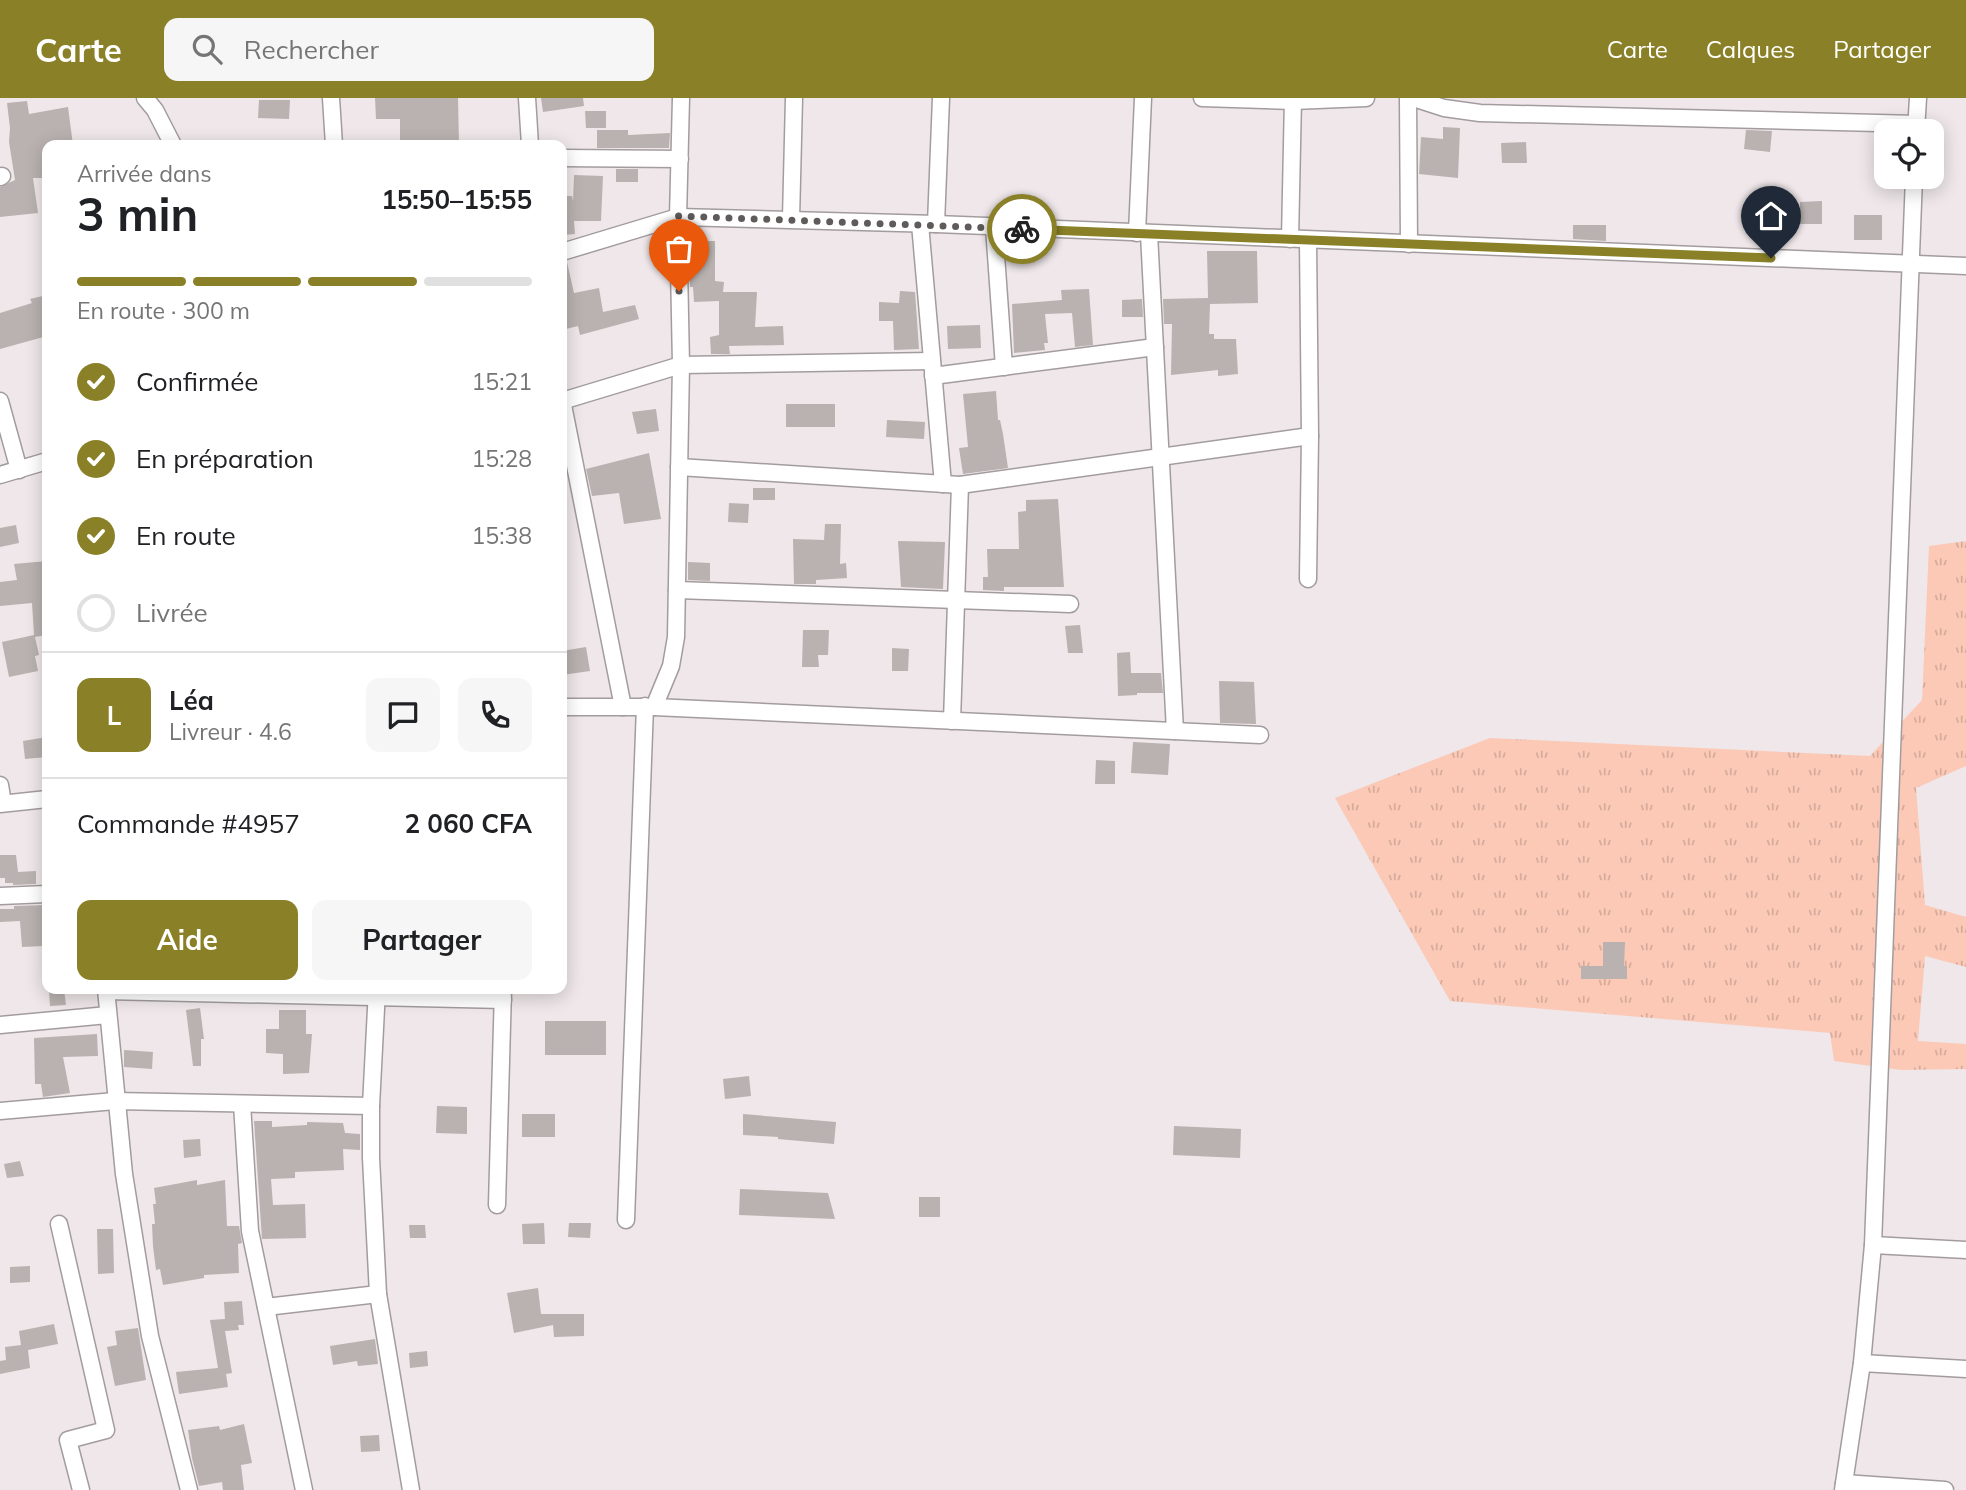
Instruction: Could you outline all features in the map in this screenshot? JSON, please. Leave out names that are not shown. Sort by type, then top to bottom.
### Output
[{"type":"street","points":[[145,98],[155,110],[170,140]]},
{"type":"street","points":[[331,98],[334,140]]},
{"type":"street","points":[[527,98],[530,140]]},
{"type":"street","points":[[626,1220],[649,706],[674,655],[681,365],[678,216],[681,98]]},
{"type":"street","points":[[791,219],[794,98]]},
{"type":"street","points":[[941,98],[928,224],[932,369],[943,484]]},
{"type":"street","points":[[1143,98],[1143,233],[1155,347],[1175,731]]},
{"type":"street","points":[[1202,98],[1366,98]]},
{"type":"street","points":[[1409,244],[1410,98],[1444,108],[1480,113],[1874,127]]},
{"type":"street","points":[[1917,119],[1918,98]]},
{"type":"street","points":[[1290,239],[1293,99]]},
{"type":"street","points":[[567,159],[680,159]]},
{"type":"street","points":[[1914,189],[1873,1245],[1862,1363],[1843,1487],[1945,1490]]},
{"type":"street","points":[[567,250],[678,216],[1966,266]]},
{"type":"street","points":[[994,227],[1004,367]]},
{"type":"street","points":[[1308,241],[1308,579]]},
{"type":"street","points":[[567,399],[681,365],[932,369],[1004,367],[1155,347]]},
{"type":"street","points":[[0,401],[19,470]]},
{"type":"street","points":[[567,425],[623,706]]},
{"type":"street","points":[[679,467],[960,485],[1310,436]]},
{"type":"street","points":[[0,475],[42,463]]},
{"type":"street","points":[[952,721],[960,485]]},
{"type":"street","points":[[677,590],[1070,604]]},
{"type":"street","points":[[567,707],[649,706],[1260,735]]},
{"type":"street","points":[[0,785],[2,804],[42,800]]},
{"type":"street","points":[[0,896],[42,894]]},
{"type":"street","points":[[106,994],[124,1174],[150,1336],[189,1490]]},
{"type":"street","points":[[376,994],[371,1106],[378,1294],[411,1490]]},
{"type":"street","points":[[440,994],[503,995],[497,1205]]},
{"type":"street","points":[[0,1025],[108,1015]]},
{"type":"street","points":[[0,1111],[115,1101],[371,1106]]},
{"type":"street","points":[[242,1104],[250,1231],[304,1490]]},
{"type":"street","points":[[59,1224],[106,1430],[68,1440],[81,1490]]},
{"type":"street","points":[[1873,1245],[1966,1250]]},
{"type":"street","points":[[266,1307],[378,1294]]},
{"type":"street","points":[[1862,1363],[1966,1369]]},
{"type":"green space","points":[[1966,541],[1966,766],[1916,788],[1925,905],[1966,917],[1966,967],[1925,956],[1918,1041],[1966,1044],[1966,1069],[1901,1070],[1834,1061],[1830,1033],[1450,1001],[1335,798],[1490,738],[1870,756],[1922,700],[1929,546]]},
{"type":"building","points":[[375,98],[458,98],[459,140],[400,140],[400,119],[376,119]]},
{"type":"building","points":[[541,98],[583,98],[584,106],[543,112]]},
{"type":"building","points":[[259,100],[290,100],[289,119],[258,118]]},
{"type":"building","points":[[27,101],[29,114],[68,107],[72,140],[42,140],[42,178],[33,178],[38,213],[0,217],[0,187],[15,180],[7,103]]},
{"type":"building","points":[[585,111],[606,111],[606,128],[586,128]]},
{"type":"building","points":[[1443,127],[1460,128],[1458,178],[1419,174],[1421,137],[1443,139]]},
{"type":"building","points":[[597,130],[628,130],[628,135],[670,133],[669,148],[597,148]]},
{"type":"building","points":[[1746,130],[1772,131],[1770,152],[1744,149]]},
{"type":"building","points":[[1526,142],[1527,163],[1502,163],[1501,143]]},
{"type":"building","points":[[616,169],[638,169],[638,182],[616,182]]},
{"type":"building","points":[[574,175],[603,176],[601,221],[574,221],[575,234],[567,235],[567,196],[572,196],[573,201]]},
{"type":"building","points":[[1822,201],[1822,224],[1800,224],[1800,202]]},
{"type":"building","points":[[1854,215],[1882,215],[1882,240],[1854,240]]},
{"type":"building","points":[[1573,225],[1606,225],[1606,241],[1573,239]]},
{"type":"building","points":[[689,241],[715,241],[715,281],[724,282],[723,292],[757,292],[755,327],[783,326],[784,345],[729,346],[730,354],[711,354],[710,337],[719,335],[719,301],[694,302],[693,287],[690,287]]},
{"type":"building","points":[[1207,251],[1257,251],[1258,303],[1210,304],[1209,334],[1214,334],[1214,339],[1236,339],[1238,374],[1218,376],[1218,370],[1171,375],[1172,324],[1164,324],[1163,299],[1208,298]]},
{"type":"building","points":[[567,262],[574,293],[599,288],[603,312],[635,305],[639,319],[580,335],[578,326],[567,329]]},
{"type":"building","points":[[1089,289],[1093,345],[1075,347],[1072,313],[1045,314],[1048,343],[1044,343],[1045,350],[1014,353],[1012,304],[1062,300],[1061,290]]},
{"type":"building","points":[[900,291],[915,292],[919,349],[894,350],[893,321],[879,321],[879,302],[899,303]]},
{"type":"building","points":[[42,296],[42,337],[0,349],[0,313],[32,303],[30,299]]},
{"type":"building","points":[[1142,299],[1143,317],[1122,317],[1122,300]]},
{"type":"building","points":[[980,325],[981,348],[948,349],[947,326]]},
{"type":"building","points":[[996,391],[998,420],[1008,468],[963,474],[959,448],[968,447],[963,394]]},
{"type":"building","points":[[786,404],[835,404],[835,427],[786,427]]},
{"type":"building","points":[[656,409],[659,431],[637,434],[632,412]]},
{"type":"building","points":[[887,420],[925,422],[924,439],[886,437]]},
{"type":"building","points":[[649,453],[661,519],[624,524],[619,493],[592,496],[586,469]]},
{"type":"building","points":[[753,488],[775,488],[775,500],[753,500]]},
{"type":"building","points":[[1058,499],[1064,587],[1004,587],[1004,591],[983,590],[983,577],[988,577],[987,549],[1019,549],[1018,512],[1026,511],[1026,500]]},
{"type":"building","points":[[729,503],[749,504],[748,523],[728,522]]},
{"type":"building","points":[[825,524],[841,524],[840,564],[846,563],[847,578],[816,580],[816,584],[794,584],[793,539],[824,540]]},
{"type":"building","points":[[16,525],[19,543],[0,547],[0,528]]},
{"type":"building","points":[[898,541],[945,542],[943,589],[901,587]]},
{"type":"building","points":[[42,561],[42,636],[35,637],[39,655],[35,656],[38,671],[9,677],[2,642],[34,635],[32,603],[0,606],[0,582],[17,580],[14,564]]},
{"type":"building","points":[[688,562],[710,563],[710,581],[688,580]]},
{"type":"building","points":[[1080,625],[1083,653],[1068,653],[1065,626]]},
{"type":"building","points":[[803,630],[829,630],[828,655],[818,655],[819,667],[802,667]]},
{"type":"building","points":[[586,647],[590,671],[567,674],[567,650]]},
{"type":"building","points":[[892,648],[909,649],[908,671],[892,671]]},
{"type":"building","points":[[1130,652],[1131,673],[1161,673],[1163,693],[1118,696],[1117,653]]},
{"type":"building","points":[[1219,681],[1254,682],[1256,724],[1220,723]]},
{"type":"building","points":[[42,738],[42,757],[25,759],[23,741]]},
{"type":"building","points":[[1133,742],[1170,744],[1168,775],[1131,773]]},
{"type":"building","points":[[1096,760],[1115,761],[1115,784],[1095,784]]},
{"type":"building","points":[[0,855],[16,855],[18,872],[36,871],[36,884],[5,883],[5,878],[0,878]]},
{"type":"building","points":[[42,905],[42,946],[22,947],[20,921],[0,922],[0,909],[14,909],[14,906]]},
{"type":"building","points":[[1603,942],[1625,942],[1624,966],[1627,966],[1627,979],[1581,979],[1581,966],[1603,966]]},
{"type":"building","points":[[49,994],[65,994],[66,1005],[50,1006]]},
{"type":"building","points":[[200,1008],[204,1039],[201,1039],[201,1066],[193,1066],[186,1010]]},
{"type":"building","points":[[279,1010],[306,1010],[306,1034],[312,1034],[309,1073],[283,1074],[283,1054],[266,1053],[266,1029],[279,1029]]},
{"type":"building","points":[[545,1021],[606,1021],[606,1055],[545,1055]]},
{"type":"building","points":[[97,1034],[98,1056],[63,1057],[70,1093],[43,1097],[41,1084],[35,1084],[34,1038]]},
{"type":"building","points":[[124,1050],[153,1052],[152,1069],[124,1067]]},
{"type":"building","points":[[749,1076],[751,1096],[725,1099],[723,1079]]},
{"type":"building","points":[[437,1106],[467,1107],[467,1134],[436,1133]]},
{"type":"building","points":[[522,1114],[555,1114],[555,1137],[522,1137]]},
{"type":"building","points":[[743,1114],[836,1122],[834,1144],[743,1135]]},
{"type":"building","points":[[254,1121],[272,1121],[272,1127],[307,1125],[307,1122],[343,1123],[345,1133],[360,1134],[360,1150],[343,1149],[344,1170],[295,1172],[295,1178],[271,1179],[273,1205],[305,1204],[306,1238],[262,1239]]},
{"type":"building","points":[[1174,1126],[1241,1129],[1240,1158],[1173,1155]]},
{"type":"building","points":[[200,1139],[201,1156],[184,1158],[183,1140]]},
{"type":"building","points":[[20,1161],[24,1176],[7,1178],[4,1164]]},
{"type":"building","points":[[197,1180],[197,1185],[225,1180],[227,1226],[239,1226],[242,1243],[238,1244],[239,1273],[204,1275],[204,1278],[163,1285],[160,1269],[156,1270],[153,1246],[153,1204],[156,1204],[154,1188]]},
{"type":"building","points":[[740,1189],[828,1193],[835,1219],[739,1215]]},
{"type":"building","points":[[919,1197],[940,1197],[940,1217],[919,1217]]},
{"type":"building","points":[[544,1223],[545,1244],[523,1244],[522,1224]]},
{"type":"building","points":[[569,1223],[591,1223],[590,1238],[568,1237]]},
{"type":"building","points":[[409,1225],[425,1225],[426,1238],[410,1238]]},
{"type":"building","points":[[97,1229],[113,1229],[114,1273],[98,1274]]},
{"type":"building","points":[[30,1266],[30,1282],[10,1283],[10,1267]]},
{"type":"building","points":[[538,1288],[541,1314],[584,1314],[584,1336],[554,1337],[553,1325],[514,1333],[507,1293]]},
{"type":"building","points":[[242,1301],[244,1325],[238,1325],[239,1330],[225,1331],[232,1373],[226,1374],[228,1387],[179,1394],[176,1372],[218,1368],[210,1320],[225,1319],[224,1302]]},
{"type":"building","points":[[54,1324],[58,1344],[28,1350],[30,1368],[0,1374],[0,1361],[6,1360],[5,1347],[21,1345],[19,1331]]},
{"type":"building","points":[[138,1328],[146,1380],[115,1386],[107,1347],[117,1345],[115,1331]]},
{"type":"building","points":[[375,1339],[378,1364],[358,1366],[357,1361],[333,1365],[330,1346]]},
{"type":"building","points":[[427,1351],[428,1366],[410,1368],[409,1353]]},
{"type":"building","points":[[244,1424],[252,1463],[241,1465],[244,1490],[223,1490],[222,1482],[199,1486],[188,1430],[219,1426],[220,1430]]},
{"type":"building","points":[[379,1435],[380,1451],[361,1452],[360,1436]]},
{"type":"way so far","points":[[679,291],[678,216],[1022,229]]},
{"type":"route","points":[[1022,229],[1771,258]]}]
